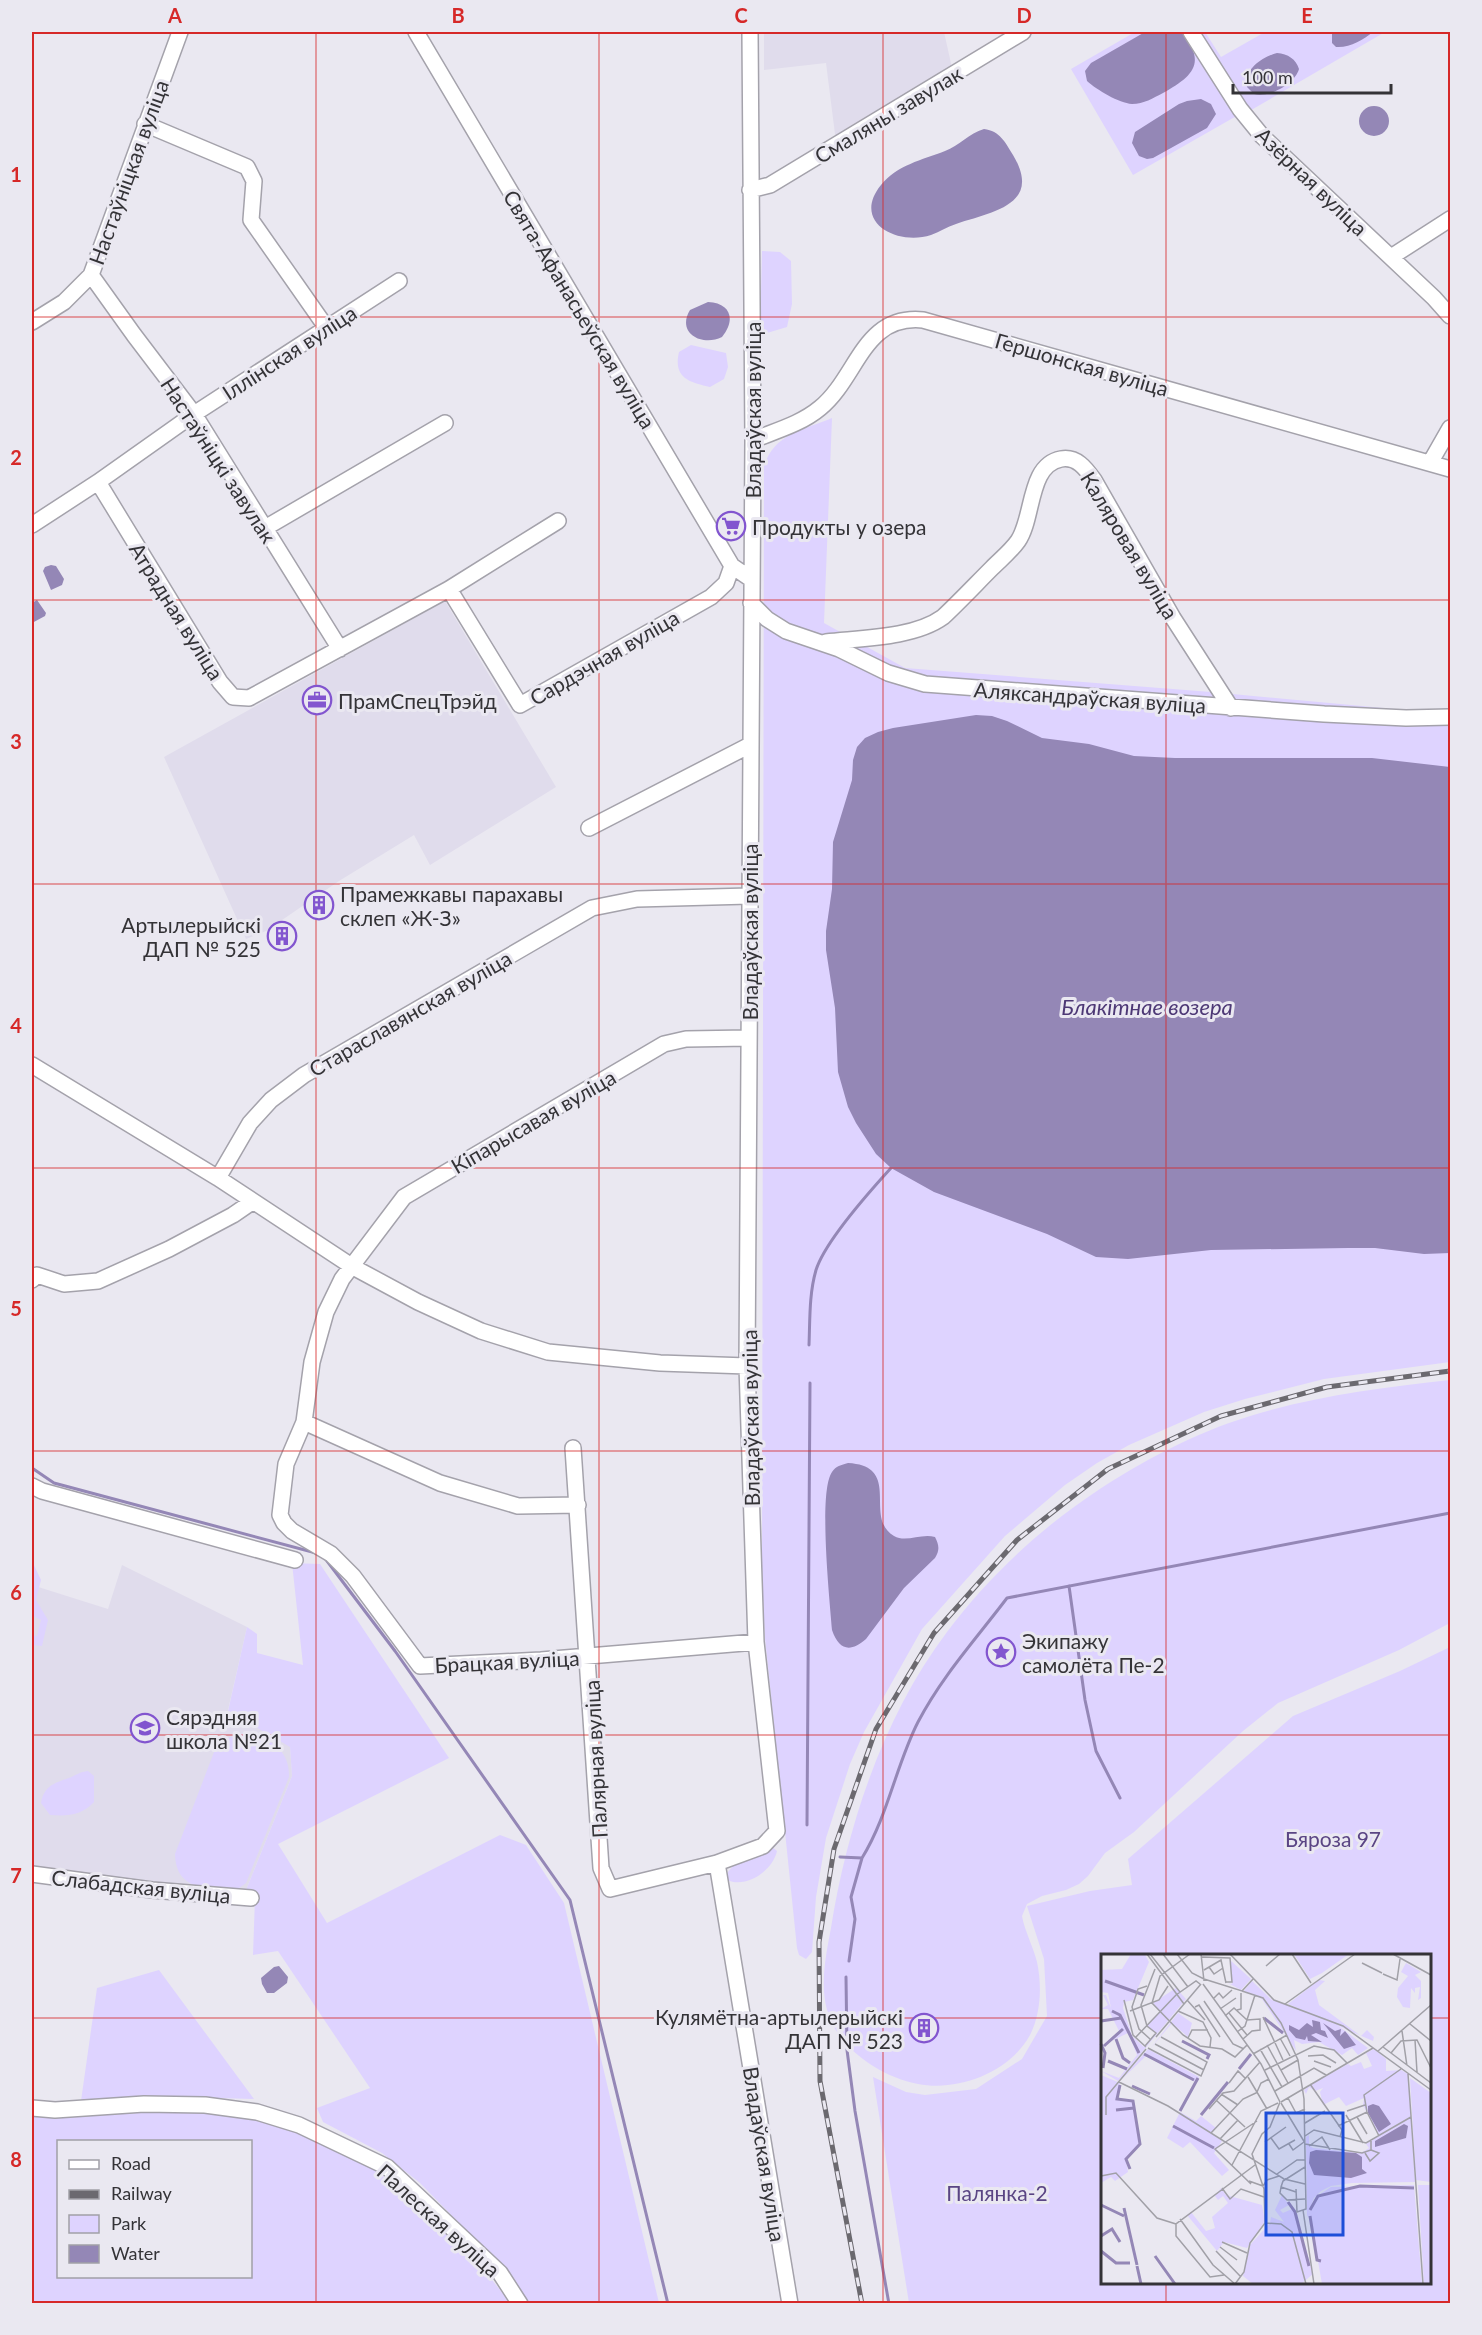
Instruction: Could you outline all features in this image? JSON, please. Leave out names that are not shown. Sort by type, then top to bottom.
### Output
[{"type":"street","name":"Настаўніцкая вуліца","points":[[32,322],[64,302],[91,275],[180,32]]},
{"type":"street","name":"Свята-Афанасьеўская вуліца","points":[[416,32],[732,566],[751,579]]},
{"type":"street","name":"Владаўская вуліца","points":[[750,32],[753,440],[747,1366],[756,1642],[777,1831],[763,1846],[717,1863],[790,2304]]},
{"type":"street","name":"Смаляны завулак","points":[[750,190],[770,185],[1023,32]]},
{"type":"street","name":"Азёрная вуліца","points":[[1191,32],[1240,109],[1262,136],[1434,298],[1450,316]]},
{"type":"street","points":[[145,124],[247,167],[254,182],[251,219],[326,327]]},
{"type":"street","points":[[1391,257],[1450,219]]},
{"type":"street","name":"Настаўніцкі завулак","points":[[91,275],[194,414],[340,649]]},
{"type":"street","name":"Іллінская вуліца","points":[[32,525],[98,482],[194,414],[399,281]]},
{"type":"street","name":"Гершонская вуліца","points":[[753,440],[811,415],[832,395],[878,332],[894,322],[913,319],[1112,372],[1450,469]]},
{"type":"street","points":[[265,528],[445,423]]},
{"type":"street","points":[[1430,463],[1450,428]]},
{"type":"street","name":"Каляровая вуліца","points":[[823,643],[910,632],[933,624],[943,617],[1017,542],[1027,522],[1035,488],[1044,470],[1056,461],[1069,458],[1083,466],[1094,480],[1173,618],[1231,708]]},
{"type":"street","name":"Атрадная вуліца","points":[[98,482],[220,682],[233,697],[249,698],[340,649]]},
{"type":"street","points":[[340,649],[449,589],[558,521]]},
{"type":"street","name":"Сардэчная вуліца","points":[[449,589],[520,705],[711,597],[726,583],[732,566]]},
{"type":"street","name":"Аляксандраўская вуліца","points":[[751,603],[767,619],[786,631],[823,643],[888,673],[926,684],[1231,708],[1385,717],[1450,717]]},
{"type":"street","points":[[590,828],[750,745]]},
{"type":"street","name":"Стараславянская вуліца","points":[[218,1179],[250,1124],[271,1100],[304,1074],[592,908],[637,898],[749,896]]},
{"type":"street","name":"Кіпарысавая вуліца","points":[[303,1422],[312,1362],[326,1312],[342,1279],[404,1197],[664,1044],[686,1040],[749,1038]]},
{"type":"street","points":[[32,1065],[218,1179],[353,1267],[418,1302],[481,1331],[548,1352],[660,1363],[747,1366]]},
{"type":"street","points":[[32,1280],[37,1275],[63,1284],[98,1281],[169,1249],[233,1215],[252,1202]]},
{"type":"street","points":[[303,1422],[440,1483],[518,1506],[578,1505]]},
{"type":"street","name":"Брацкая вуліца","points":[[303,1422],[286,1464],[280,1515],[292,1531],[331,1554],[353,1576],[420,1666],[589,1656],[756,1642]]},
{"type":"street","name":"Палярная вуліца","points":[[573,1448],[589,1656],[601,1868],[610,1889],[717,1863]]},
{"type":"street","points":[[32,1486],[295,1560]]},
{"type":"street","name":"Слабадская вуліца","points":[[32,1874],[152,1890],[251,1898]]},
{"type":"street","name":"Палеская вуліца","points":[[32,2108],[55,2110],[144,2104],[205,2105],[257,2112],[299,2125],[387,2168],[500,2273],[520,2304]]},
{"type":"shaded area","points":[[764,32],[944,32],[952,68],[836,142],[826,63],[764,70]]},
{"type":"shaded area","points":[[445,601],[556,787],[430,865],[414,835],[339,881],[266,931],[246,939],[164,757]]},
{"type":"shaded area","name":"Сярэдняя школа №21","points":[[122,1565],[247,1627],[228,1710],[290,1746],[292,1776],[246,1890],[229,1893],[32,1867],[32,1585],[108,1609]]},
{"type":"green space","points":[[1135,32],[1205,32],[1221,57],[1265,32],[1385,32],[1253,109],[1133,175],[1071,69]]},
{"type":"green space","points":[[762,251],[780,252],[791,261],[792,304],[787,327],[760,335]]},
{"type":"green space","points":[[691,345],[726,353],[728,367],[724,379],[710,387],[689,381],[684,377],[678,368],[679,352]]},
{"type":"green space","points":[[832,418],[824,623],[905,668],[1416,711],[1450,708],[1450,1362],[1324,1379],[1204,1412],[1129,1445],[1097,1463],[1065,1485],[1005,1536],[922,1629],[864,1732],[850,1764],[826,1838],[816,1897],[812,1952],[806,1959],[799,1955],[797,1948],[765,1638],[762,1580],[764,466],[769,455],[782,440],[800,430]]},
{"type":"green space","points":[[1450,1380],[1450,1623],[1399,1650],[1278,1703],[1243,1731],[1134,1832],[1105,1853],[1079,1884],[1042,1896],[1027,1904],[1022,1916],[1039,1971],[1038,2009],[1030,2035],[1021,2048],[997,2069],[966,2082],[934,2086],[918,2084],[890,2075],[862,2059],[840,2037],[832,2024],[824,1990],[827,1948],[847,1850],[871,1773],[905,1699],[925,1664],[975,1597],[1022,1549],[1056,1520],[1110,1482],[1168,1449],[1229,1423],[1283,1407],[1366,1391]]},
{"type":"green space","points":[[32,1561],[41,1580],[36,1600],[48,1620],[42,1646],[32,1645],[32,1635],[37,1636],[41,1620],[32,1615]]},
{"type":"green space","points":[[292,1563],[320,1564],[449,1758],[278,1844],[327,1923],[500,1835],[526,1845],[564,1903],[659,2303],[529,2303],[498,2263],[420,2183],[382,2153],[323,2122],[317,2108],[370,2088],[278,1951],[253,1955],[255,1898],[246,1890],[292,1776],[290,1747],[228,1711],[247,1627],[257,1634],[257,1653],[303,1665]]},
{"type":"green space","points":[[1450,1648],[1450,2303],[909,2303],[873,2077],[906,2092],[925,2095],[976,2089],[1022,2059],[1047,2016],[1044,1959],[1027,1906],[1090,1891],[1132,1885],[1128,1859],[1293,1716]]},
{"type":"green space","points":[[240,1734],[259,1737],[275,1745],[286,1758],[289,1777],[246,1883],[235,1891],[204,1888],[187,1881],[181,1875],[175,1854],[216,1747],[226,1739]]},
{"type":"green space","points":[[88,1771],[94,1776],[94,1802],[74,1814],[50,1815],[41,1803],[47,1789]]},
{"type":"green space","points":[[772,1847],[777,1851],[775,1858],[765,1871],[743,1882],[727,1880],[727,1873],[734,1865]]},
{"type":"green space","points":[[159,1970],[254,2099],[141,2096],[81,2101],[97,1988]]},
{"type":"green space","points":[[199,2111],[226,2114],[304,2135],[329,2145],[376,2171],[422,2209],[479,2266],[509,2303],[32,2303],[32,2117]]},
{"type":"water","points":[[1145,32],[1182,33],[1194,53],[1193,69],[1188,75],[1152,99],[1132,104],[1108,96],[1087,81],[1085,71],[1091,63]]},
{"type":"water","points":[[1332,32],[1373,32],[1356,43],[1336,47],[1332,43]]},
{"type":"water","points":[[1277,53],[1294,60],[1299,69],[1297,75],[1281,89],[1267,94],[1254,94],[1247,87],[1248,75],[1260,61]]},
{"type":"water","points":[[1201,99],[1211,104],[1216,114],[1207,128],[1153,158],[1147,159],[1139,156],[1132,143],[1135,132],[1179,104]]},
{"type":"water","points":[[1374,106],[1385,110],[1389,121],[1385,132],[1374,136],[1363,132],[1359,121],[1363,110]]},
{"type":"water","points":[[984,129],[1002,138],[1013,155],[1021,172],[1022,185],[1018,196],[998,210],[931,235],[918,238],[905,237],[892,234],[882,228],[875,220],[871,210],[873,198],[887,178],[919,160],[950,149]]},
{"type":"water","points":[[708,302],[716,303],[726,309],[730,319],[722,337],[714,340],[699,339],[693,336],[686,325],[690,310]]},
{"type":"water","points":[[56,566],[64,579],[62,585],[51,590],[43,571],[45,567]]},
{"type":"water","points":[[37,600],[46,613],[45,616],[32,623],[32,603]]},
{"type":"water","name":"Блакітнае возера","points":[[976,715],[992,716],[1007,721],[1042,738],[1089,744],[1134,756],[1372,758],[1450,767],[1450,1253],[1424,1254],[1375,1248],[1348,1248],[1211,1250],[1128,1259],[1096,1257],[1047,1234],[934,1192],[891,1168],[876,1154],[848,1107],[838,1072],[835,1008],[826,950],[826,931],[832,889],[833,842],[852,780],[853,760],[857,747],[865,738],[893,728]]},
{"type":"water","points":[[848,1463],[864,1466],[874,1473],[879,1483],[881,1517],[885,1528],[894,1536],[904,1539],[935,1537],[938,1548],[935,1558],[904,1588],[866,1639],[850,1648],[838,1642],[832,1630],[825,1523],[828,1483],[832,1472],[837,1467]]},
{"type":"water","points":[[279,1966],[288,1977],[287,1983],[274,1993],[267,1993],[261,1978],[274,1967]]},
{"type":"waterway","points":[[809,1345],[812,1288],[821,1259],[849,1217],[891,1168]]},
{"type":"waterway","points":[[807,1825],[810,1383]]},
{"type":"waterway","points":[[32,1468],[54,1483],[316,1553]]},
{"type":"waterway","points":[[840,1857],[862,1858],[879,1825],[910,1738],[927,1705],[1007,1598],[1450,1513]]},
{"type":"waterway","points":[[324,1557],[395,1651],[570,1900],[668,2304]]},
{"type":"waterway","points":[[1069,1586],[1085,1700],[1096,1751],[1120,1798]]},
{"type":"waterway","points":[[849,1961],[855,1919],[851,1897],[862,1858]]},
{"type":"waterway","points":[[846,1977],[847,2050],[855,2111],[889,2304]]},
{"type":"railway","points":[[862,2304],[820,2081],[819,1942],[834,1849],[876,1729],[934,1633],[1017,1540],[1108,1469],[1221,1416],[1327,1387],[1450,1371]]},
{"type":"place","name":"Продукты у озера","points":[[731,526]]},
{"type":"place","name":"ПрамСпецТрэйд","points":[[317,700]]},
{"type":"place","name":"Прамежкавы парахавы склеп «Ж-З»","points":[[319,905]]},
{"type":"place","name":"Артылерыйскі ДАП № 525","points":[[282,936]]},
{"type":"place","name":"Экипажу самолёта Пе-2","points":[[1001,1652]]},
{"type":"place","name":"Сярэдняя школа №21","points":[[145,1728]]},
{"type":"place","name":"Кулямётна-артылерыйскі ДАП № 523","points":[[924,2028]]},
{"type":"park label","name":"Бяроза 97","points":[[1333,1838]]},
{"type":"park label","name":"Палянка-2","points":[[997,2192]]}]
